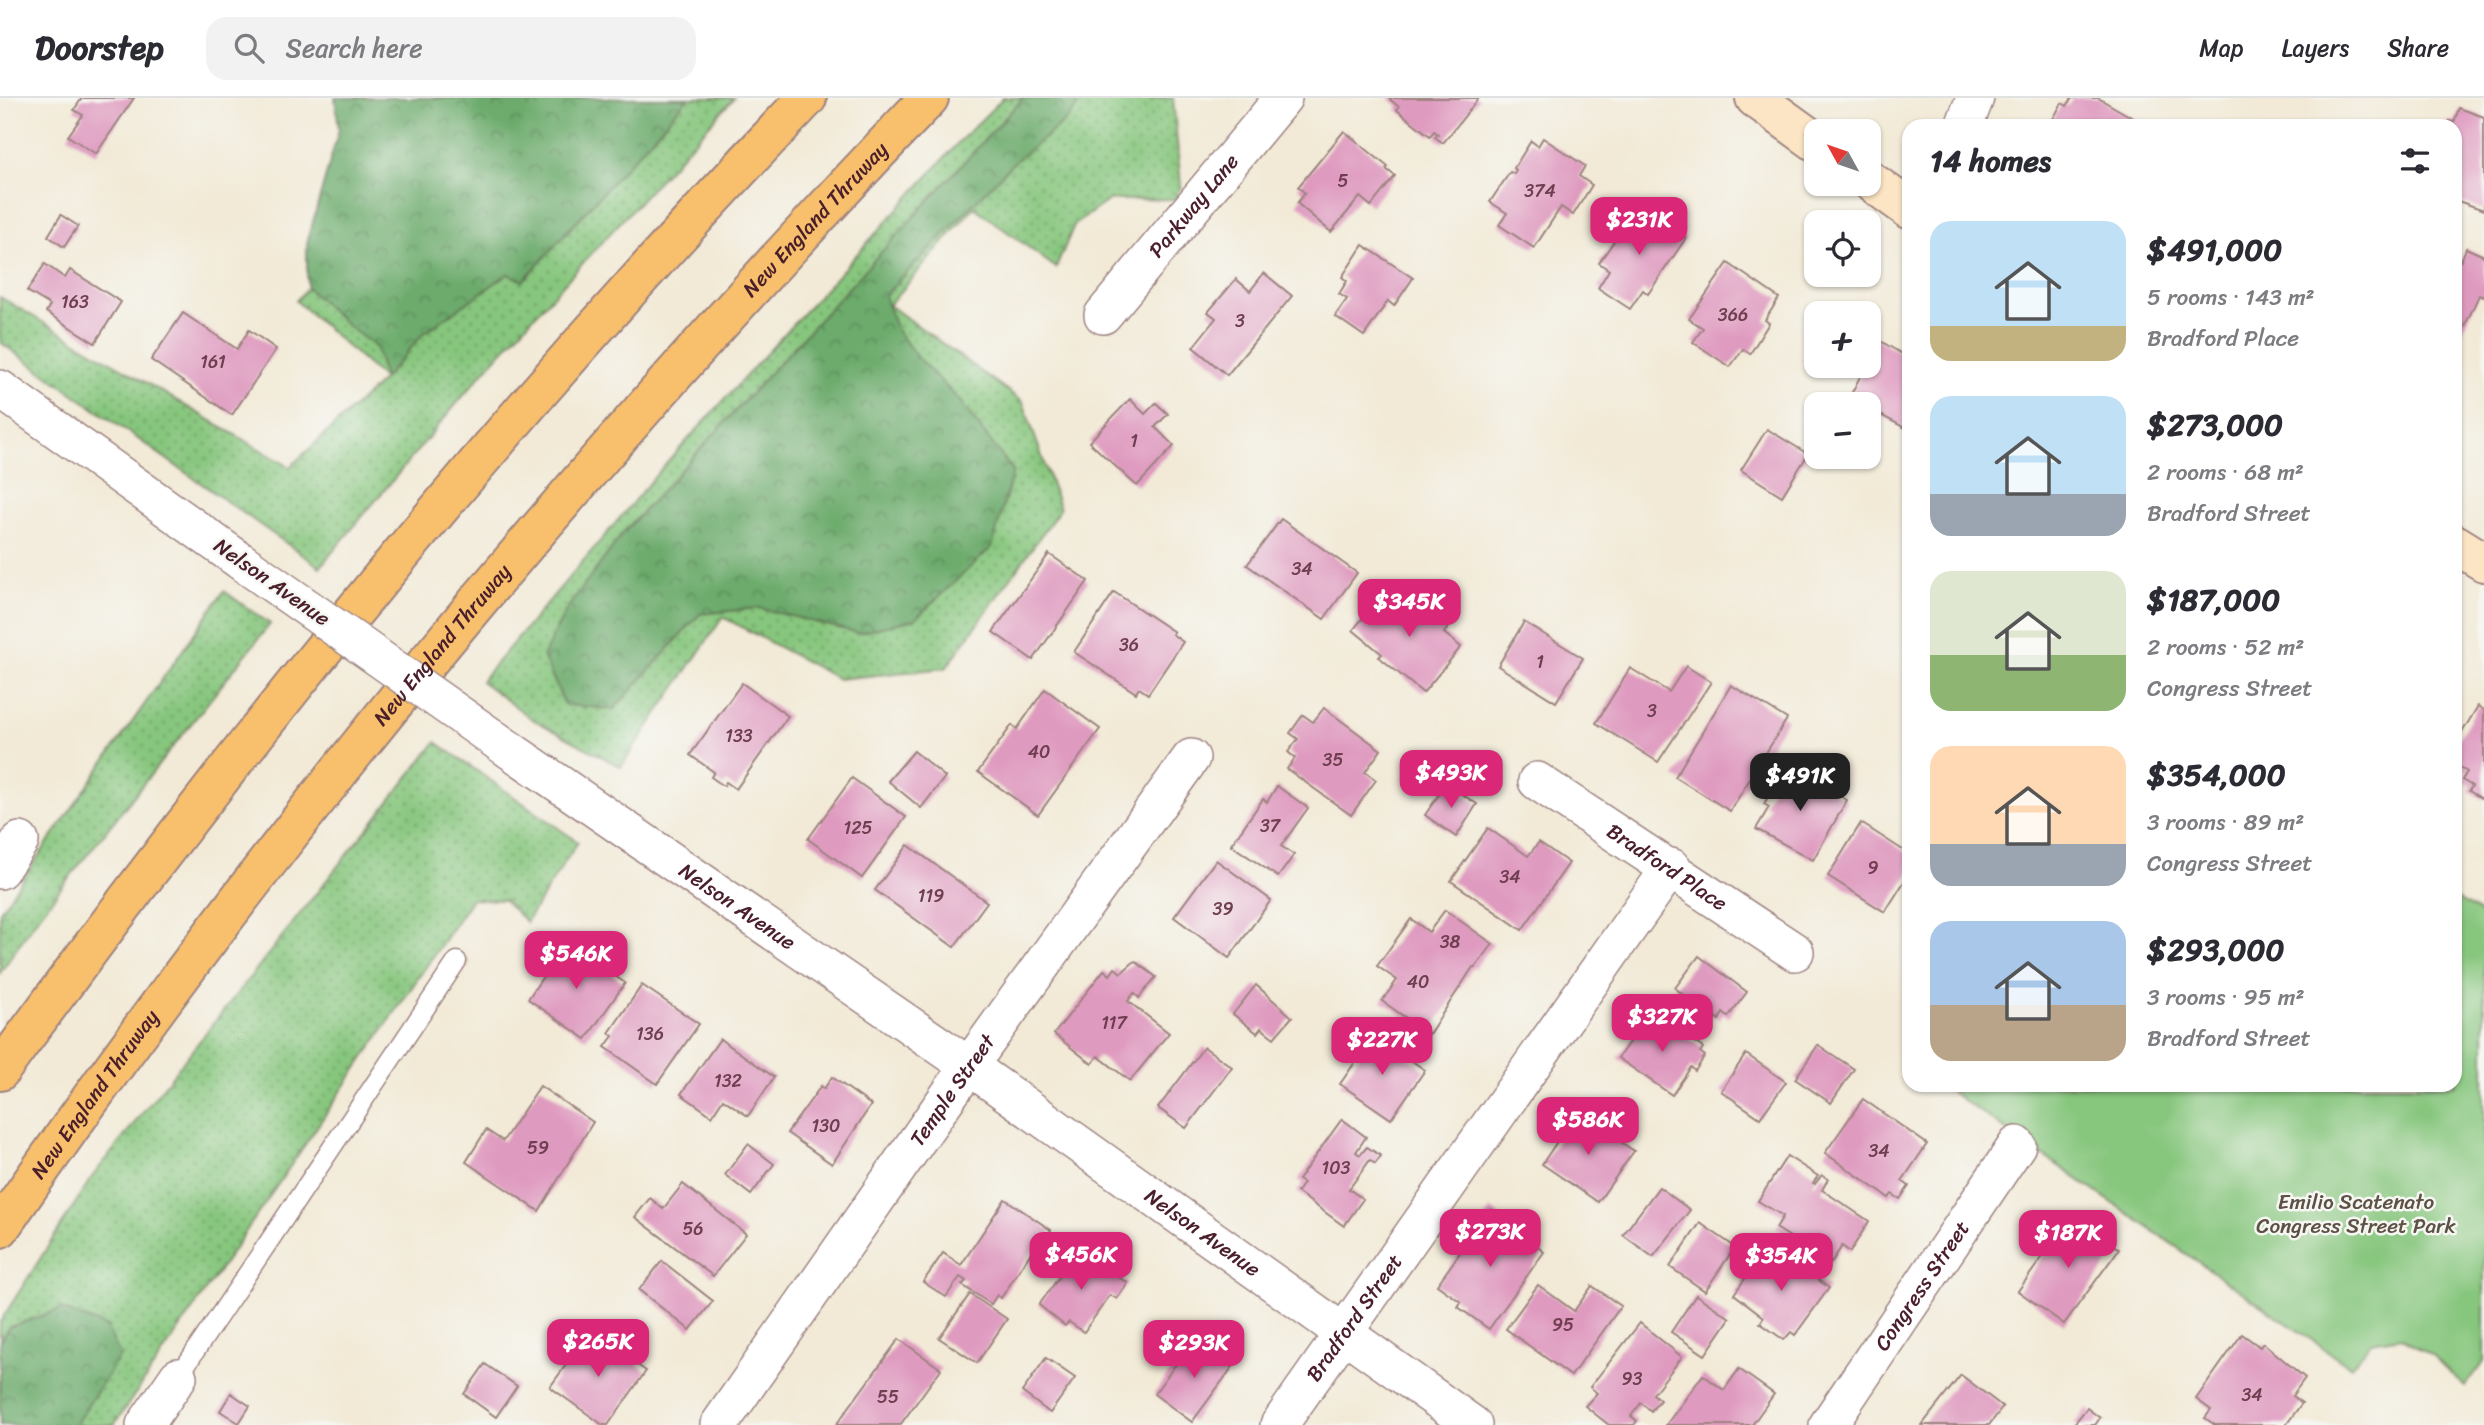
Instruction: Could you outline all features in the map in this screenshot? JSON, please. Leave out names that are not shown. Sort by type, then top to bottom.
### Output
[{"type":"highway","points":[[0,1071],[205,798],[384,575],[662,254],[807,98]]},
{"type":"highway","name":"New England Thruway","points":[[0,1228],[181,976],[453,632],[677,371],[929,98]]},
{"type":"main road","points":[[1755,98],[1804,133]]},
{"type":"main road","points":[[1881,189],[1902,204]]},
{"type":"main road","points":[[2462,548],[2484,562]]},
{"type":"street","name":"Parkway Lane","points":[[1103,315],[1283,98]]},
{"type":"street","points":[[1967,119],[1975,98]]},
{"type":"street","name":"Nelson Avenue","points":[[0,389],[510,750],[969,1066],[1473,1425]]},
{"type":"street","name":"Temple Street","points":[[719,1425],[969,1066],[1191,758]]},
{"type":"street","name":"Bradford Place","points":[[1538,781],[1795,952]]},
{"type":"street","name":"Bradford Street","points":[[1279,1425],[1671,867]]},
{"type":"street","name":"Congress Street","points":[[1828,1425],[2017,1145]]},
{"type":"street","points":[[145,1425],[178,1377]]},
{"type":"lane","points":[[178,1377],[457,961]]},
{"type":"green space","points":[[335,98],[688,98],[523,281],[508,274],[424,333],[384,379],[376,347],[349,327],[307,288],[307,243],[339,129]]},
{"type":"green space","points":[[471,98],[734,98],[484,371],[320,567],[0,342],[0,297],[290,467],[384,379],[296,301]]},
{"type":"green space","points":[[1003,98],[1173,98],[1181,186],[1175,199],[1109,200],[1074,225],[1056,268],[974,207],[889,305],[1023,402],[1060,509],[946,668],[838,679],[723,617],[621,767],[532,719],[481,681],[664,466],[960,141]]},
{"type":"green space","points":[[1023,98],[1082,98],[1069,118],[1013,163],[884,296],[897,330],[916,356],[959,400],[1013,471],[992,547],[915,619],[858,633],[759,608],[700,614],[614,709],[565,705],[543,656],[566,610],[624,532]]},
{"type":"green space","points":[[224,591],[270,624],[38,917],[0,973],[0,911]]},
{"type":"green space","points":[[436,742],[578,842],[526,922],[504,900],[472,899],[114,1425],[0,1425],[0,1322],[92,1177]]},
{"type":"green space","name":"Emilio Scatenato Congress Street Park","points":[[2462,902],[2484,916],[2484,1361],[2465,1387],[2434,1357],[2401,1337],[2371,1342],[2351,1367],[1951,1092],[2462,1092]]},
{"type":"green space","points":[[61,1309],[107,1327],[120,1356],[75,1425],[0,1425],[0,1341],[9,1327]]},
{"type":"building","points":[[82,98],[134,98],[96,154],[68,136],[83,115],[74,110]]},
{"type":"building","points":[[1388,98],[1479,98],[1443,143],[1435,137],[1438,134],[1434,131],[1430,136],[1397,110],[1399,107]]},
{"type":"building","points":[[2072,98],[2098,98],[2135,119],[2053,119],[2062,103],[2067,106]]},
{"type":"building","points":[[2459,108],[2484,117],[2484,210],[2462,202],[2462,119],[2455,119]]},
{"type":"building","points":[[1344,131],[1388,167],[1386,169],[1395,176],[1371,206],[1360,197],[1331,232],[1297,203],[1305,193],[1298,187]]},
{"type":"building","points":[[1543,138],[1585,166],[1579,176],[1592,185],[1573,215],[1561,207],[1534,248],[1499,225],[1507,213],[1490,202],[1510,172],[1514,174],[1514,168],[1531,141],[1538,146]]},
{"type":"building","points":[[1642,207],[1686,238],[1648,294],[1643,290],[1630,309],[1598,288],[1609,270],[1599,263],[1629,219],[1632,221]]},
{"type":"building","points":[[61,215],[78,226],[64,247],[48,236]]},
{"type":"building","points":[[1363,245],[1413,278],[1394,306],[1388,301],[1364,336],[1335,316],[1347,299],[1339,294],[1347,281],[1342,277]]},
{"type":"building","points":[[2466,248],[2484,256],[2484,297],[2479,295],[2462,333],[2462,258]]},
{"type":"building","points":[[1728,263],[1779,298],[1765,320],[1769,323],[1750,354],[1743,349],[1730,367],[1693,342],[1703,328],[1689,319]]},
{"type":"building","points":[[45,264],[65,278],[70,270],[121,302],[95,343],[46,312],[50,305],[27,291]]},
{"type":"building","points":[[1264,273],[1292,296],[1227,375],[1193,347],[1216,318],[1208,312],[1236,279],[1250,291]]},
{"type":"building","points":[[183,313],[237,349],[249,330],[276,349],[232,415],[151,360]]},
{"type":"building","points":[[1881,341],[1902,354],[1902,426],[1881,415],[1881,392],[1852,392],[1859,378],[1881,378]]},
{"type":"building","points":[[1130,399],[1145,414],[1156,403],[1168,414],[1155,427],[1174,446],[1137,486],[1089,442]]},
{"type":"building","points":[[1767,429],[1804,452],[1804,460],[1782,496],[1741,470]]},
{"type":"building","points":[[1281,519],[1357,573],[1324,619],[1247,565]]},
{"type":"building","points":[[1049,554],[1088,581],[1033,660],[993,632]]},
{"type":"building","points":[[1388,587],[1423,615],[1431,606],[1452,623],[1444,633],[1461,647],[1423,693],[1379,657],[1382,654],[1353,630]]},
{"type":"building","points":[[1114,592],[1174,632],[1172,634],[1183,642],[1148,694],[1139,688],[1136,693],[1074,652]]},
{"type":"building","points":[[1524,622],[1583,658],[1556,702],[1498,666]]},
{"type":"building","points":[[1686,666],[1711,682],[1658,762],[1596,723],[1630,668],[1669,692]]},
{"type":"building","points":[[742,683],[788,716],[736,789],[726,782],[724,786],[711,777],[714,772],[690,755]]},
{"type":"building","points":[[1731,685],[1787,719],[1730,811],[1675,777]]},
{"type":"building","points":[[1045,689],[1100,729],[1038,815],[978,772],[1012,725],[1017,729]]},
{"type":"building","points":[[2478,706],[2484,710],[2484,800],[2469,791],[2472,786],[2462,780],[2467,772],[2462,769],[2462,732]]},
{"type":"building","points":[[1324,708],[1381,750],[1365,772],[1376,780],[1351,815],[1287,769],[1295,758],[1288,752],[1298,739],[1290,733],[1303,715],[1313,722]]},
{"type":"building","points":[[914,751],[945,777],[921,808],[888,781]]},
{"type":"building","points":[[1786,765],[1847,800],[1813,860],[1756,829],[1769,807],[1764,804]]},
{"type":"building","points":[[852,778],[906,817],[862,878],[808,839]]},
{"type":"building","points":[[1446,784],[1477,804],[1456,837],[1425,815]]},
{"type":"building","points":[[1277,786],[1308,808],[1281,846],[1294,855],[1278,877],[1231,845],[1263,799],[1267,802]]},
{"type":"building","points":[[1861,823],[1902,849],[1902,885],[1885,912],[1828,876]]},
{"type":"building","points":[[1488,828],[1528,856],[1539,842],[1569,863],[1522,930],[1451,881]]},
{"type":"building","points":[[908,845],[987,902],[954,947],[875,890]]},
{"type":"building","points":[[1216,860],[1271,900],[1229,958],[1174,917]]},
{"type":"building","points":[[1445,910],[1493,944],[1475,968],[1473,967],[1429,1034],[1382,1001],[1397,980],[1377,966],[1411,919],[1429,932]]},
{"type":"building","points":[[566,942],[625,983],[586,1039],[528,999]]},
{"type":"building","points":[[1699,956],[1747,992],[1728,1017],[1723,1013],[1719,1020],[1714,1015],[1713,1018],[1675,988]]},
{"type":"building","points":[[1135,961],[1156,977],[1139,998],[1134,993],[1128,1001],[1169,1033],[1130,1081],[1098,1056],[1092,1064],[1054,1034],[1104,970],[1110,975],[1115,968],[1121,973]]},
{"type":"building","points":[[642,985],[699,1024],[657,1084],[605,1047],[613,1036],[609,1033]]},
{"type":"building","points":[[1256,985],[1292,1017],[1274,1038],[1261,1028],[1257,1033],[1233,1014]]},
{"type":"building","points":[[1650,1012],[1703,1048],[1700,1052],[1705,1056],[1695,1071],[1691,1067],[1672,1095],[1618,1058]]},
{"type":"building","points":[[1374,1035],[1425,1070],[1391,1119],[1340,1084]]},
{"type":"building","points":[[720,1039],[774,1077],[748,1116],[723,1099],[712,1116],[681,1094]]},
{"type":"building","points":[[1818,1045],[1854,1069],[1831,1103],[1795,1079]]},
{"type":"building","points":[[1204,1047],[1232,1067],[1186,1128],[1158,1108]]},
{"type":"building","points":[[1746,1054],[1786,1082],[1760,1118],[1721,1091]]},
{"type":"building","points":[[832,1077],[871,1105],[832,1164],[787,1133],[821,1086],[824,1089]]},
{"type":"building","points":[[540,1086],[593,1122],[539,1211],[466,1162],[486,1130],[503,1141]]},
{"type":"building","points":[[1863,1099],[1927,1144],[1902,1181],[1909,1186],[1900,1199],[1892,1194],[1889,1198],[1825,1153]]},
{"type":"building","points":[[1577,1112],[1634,1151],[1598,1202],[1542,1164]]},
{"type":"building","points":[[1342,1119],[1366,1137],[1356,1152],[1360,1155],[1367,1147],[1381,1156],[1375,1164],[1370,1160],[1349,1189],[1363,1199],[1344,1226],[1297,1192],[1303,1183],[1298,1180]]},
{"type":"building","points":[[748,1144],[774,1164],[751,1195],[725,1175]]},
{"type":"building","points":[[1787,1156],[1818,1176],[1813,1183],[1822,1175],[1828,1179],[1822,1190],[1869,1221],[1850,1252],[1842,1246],[1831,1263],[1776,1228],[1783,1216],[1758,1201]]},
{"type":"building","points":[[683,1184],[746,1234],[713,1276],[635,1217],[650,1198],[663,1209]]},
{"type":"building","points":[[1659,1187],[1690,1210],[1653,1257],[1623,1235]]},
{"type":"building","points":[[1005,1199],[1051,1230],[1042,1244],[1038,1242],[1001,1298],[997,1295],[991,1304],[962,1285],[966,1281],[960,1277],[946,1297],[923,1282],[943,1253],[961,1265]]},
{"type":"building","points":[[1491,1209],[1544,1252],[1489,1329],[1458,1307],[1461,1302],[1437,1285]]},
{"type":"building","points":[[2072,1216],[2119,1249],[2064,1324],[2018,1291]]},
{"type":"building","points":[[1700,1223],[1735,1247],[1705,1291],[1670,1267]]},
{"type":"building","points":[[1770,1244],[1829,1288],[1795,1335],[1791,1332],[1784,1340],[1760,1323],[1764,1317],[1734,1294]]},
{"type":"building","points":[[1077,1252],[1128,1283],[1117,1299],[1110,1295],[1084,1332],[1069,1322],[1065,1326],[1039,1305]]},
{"type":"building","points":[[662,1261],[713,1301],[690,1330],[639,1290]]},
{"type":"building","points":[[1538,1285],[1574,1311],[1592,1286],[1621,1306],[1571,1376],[1506,1329]]},
{"type":"building","points":[[970,1294],[1007,1319],[977,1363],[939,1338]]},
{"type":"building","points":[[1696,1295],[1730,1318],[1705,1355],[1671,1332]]},
{"type":"building","points":[[1640,1323],[1682,1357],[1653,1394],[1660,1400],[1651,1411],[1641,1403],[1631,1416],[1637,1421],[1634,1425],[1609,1425],[1585,1406],[1597,1393],[1590,1387]]},
{"type":"building","points":[[590,1332],[646,1371],[608,1425],[603,1425],[550,1387]]},
{"type":"building","points":[[2242,1334],[2260,1347],[2263,1343],[2305,1378],[2292,1396],[2302,1403],[2286,1425],[2215,1425],[2205,1418],[2211,1410],[2196,1399]]},
{"type":"building","points":[[1196,1337],[1234,1365],[1192,1422],[1154,1394]]},
{"type":"building","points":[[899,1339],[941,1369],[900,1425],[836,1425]]},
{"type":"building","points":[[1046,1358],[1075,1378],[1050,1413],[1022,1392]]},
{"type":"building","points":[[485,1364],[517,1386],[496,1417],[464,1394]]},
{"type":"building","points":[[1739,1369],[1774,1394],[1752,1425],[1666,1425],[1703,1375],[1724,1390]]},
{"type":"building","points":[[1961,1375],[2003,1407],[1989,1425],[1922,1425]]},
{"type":"building","points":[[231,1393],[250,1406],[239,1423],[220,1411]]},
{"type":"building","points":[[2087,1408],[2100,1418],[2095,1425],[2073,1425]]}]
